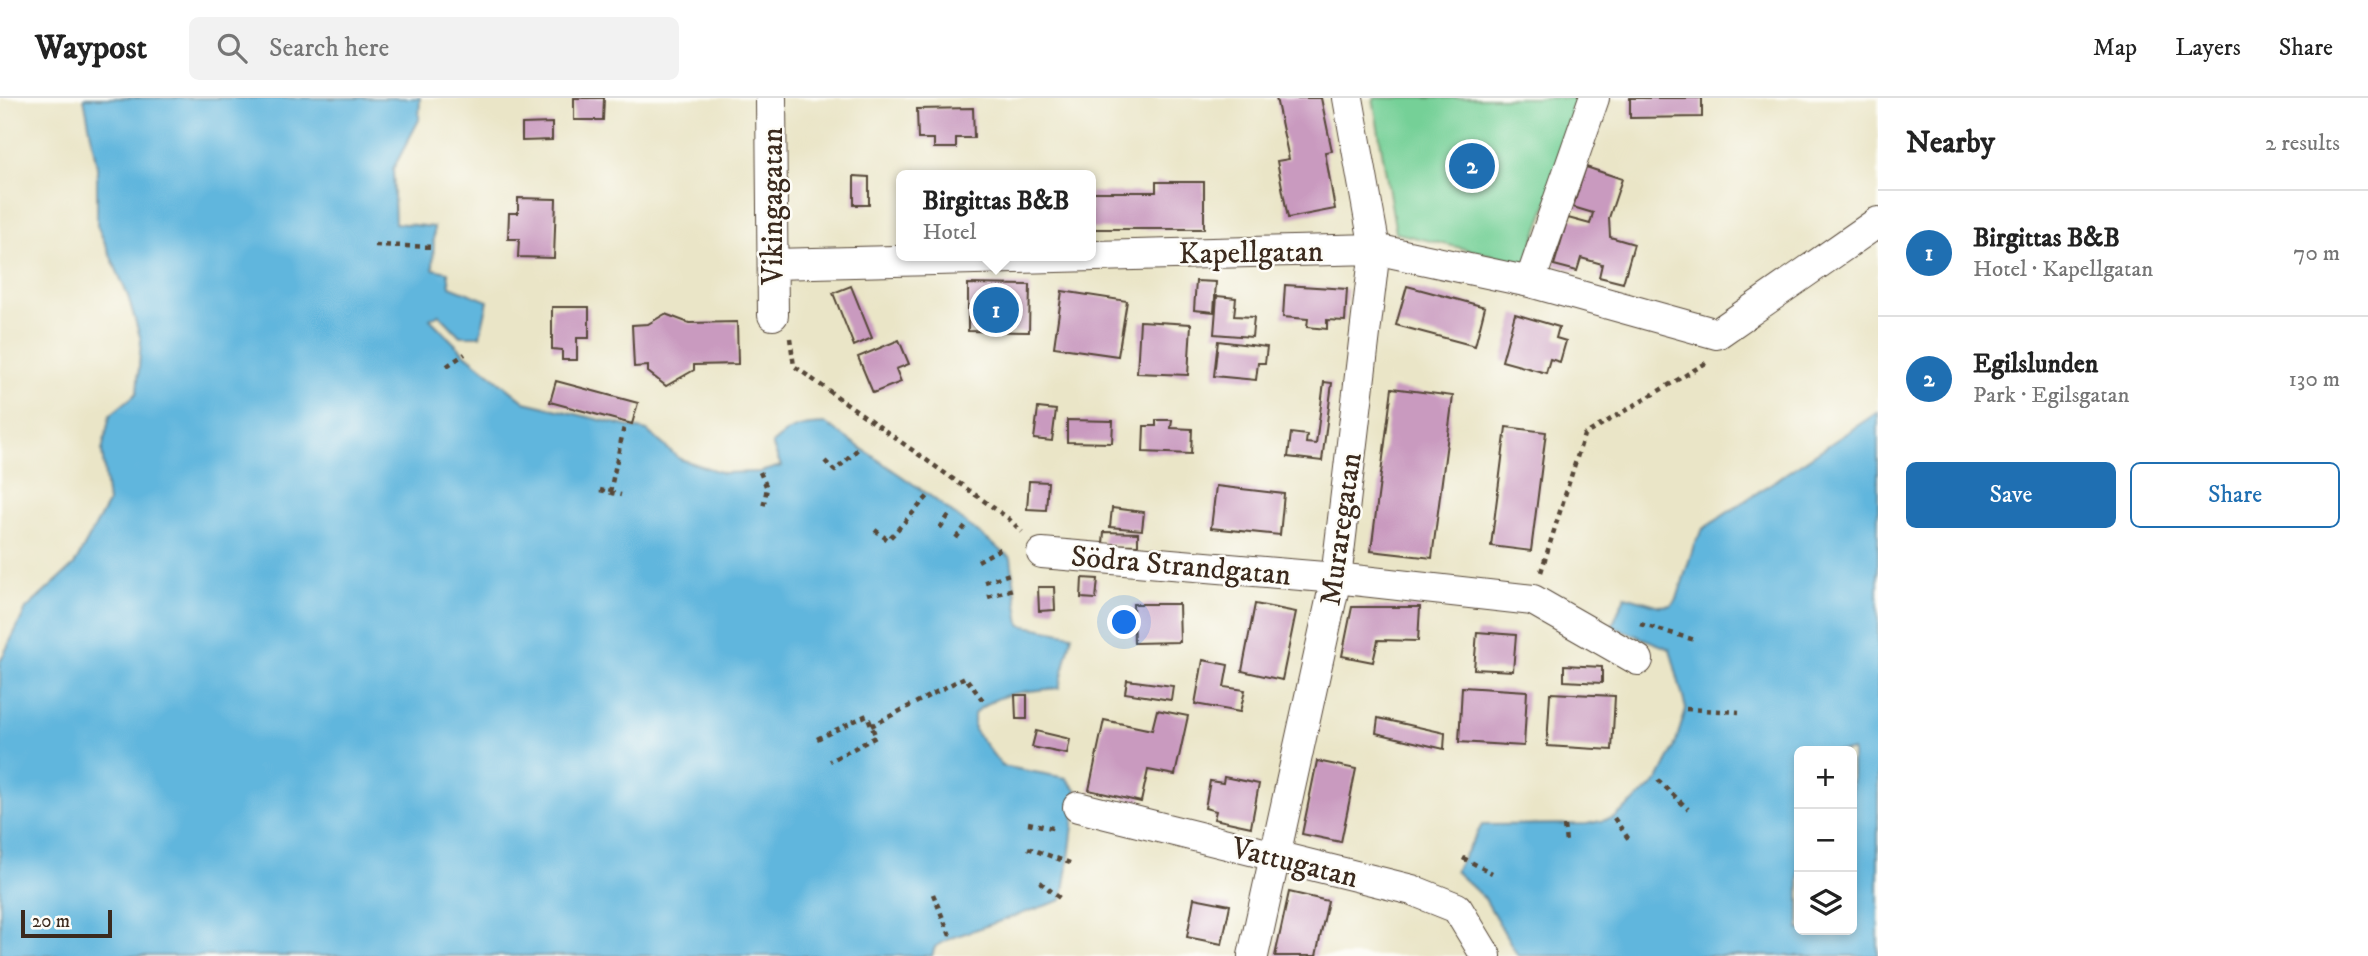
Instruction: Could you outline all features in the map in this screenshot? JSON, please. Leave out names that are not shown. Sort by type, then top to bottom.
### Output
[{"type":"street","name":"Vikingagatan","points":[[771,98],[773,315]]},
{"type":"street","name":"Muraregatan","points":[[1253,956],[1336,578],[1375,249],[1348,98]]},
{"type":"street","points":[[1530,282],[1594,98]]},
{"type":"street","points":[[1717,334],[1878,222]]},
{"type":"street","name":"Kapellgatan","points":[[1096,256],[1375,249],[1530,282],[1717,334]]},
{"type":"street","name":"Kapellgatan","points":[[773,264],[896,261]]},
{"type":"street","name":"Södra Strandgatan","points":[[1042,553],[1336,578],[1532,600],[1638,660]]},
{"type":"street","name":"Vattugatan","points":[[1069,818],[1275,858],[1412,890],[1457,908],[1486,956]]},
{"type":"path","points":[[375,245],[434,247]]},
{"type":"path","points":[[773,315],[789,330],[794,366],[1008,518],[1042,553]]},
{"type":"path","points":[[1532,600],[1584,435],[1706,363],[1717,334]]},
{"type":"path","points":[[447,366],[465,354]]},
{"type":"path","points":[[610,492],[624,427]]},
{"type":"path","points":[[825,461],[835,471],[860,447]]},
{"type":"path","points":[[760,472],[767,488],[764,508]]},
{"type":"path","points":[[600,490],[621,495]]},
{"type":"path","points":[[875,530],[888,540],[929,495]]},
{"type":"path","points":[[940,528],[950,512]]},
{"type":"path","points":[[956,538],[967,524]]},
{"type":"path","points":[[978,561],[999,549]]},
{"type":"path","points":[[985,582],[1013,573]]},
{"type":"path","points":[[988,597],[1016,588]]},
{"type":"path","points":[[1629,621],[1695,640]]},
{"type":"path","points":[[871,726],[965,677],[985,703]]},
{"type":"path","points":[[1686,709],[1740,712]]},
{"type":"path","points":[[817,739],[867,715],[876,737],[830,761]]},
{"type":"path","points":[[1658,780],[1688,809]]},
{"type":"path","points":[[1028,823],[1069,818]]},
{"type":"path","points":[[1614,818],[1630,841]]},
{"type":"path","points":[[1564,826],[1566,842]]},
{"type":"path","points":[[1028,848],[1070,863]]},
{"type":"path","points":[[1462,858],[1492,873]]},
{"type":"path","points":[[1040,882],[1062,900]]},
{"type":"path","points":[[933,894],[951,938]]},
{"type":"green space","points":[[1373,98],[1584,98],[1526,263],[1396,233]]},
{"type":"water","points":[[84,98],[420,98],[419,120],[393,169],[395,223],[434,227],[433,269],[448,272],[450,286],[488,301],[480,336],[460,336],[439,314],[430,319],[465,354],[525,402],[647,431],[680,459],[723,473],[760,472],[781,466],[772,444],[785,433],[797,428],[826,424],[929,495],[1011,558],[1020,625],[1072,635],[1059,688],[1003,696],[974,714],[974,730],[1002,766],[1066,778],[1077,791],[1062,900],[951,938],[935,947],[932,956],[0,956],[0,662],[26,609],[74,565],[108,503],[102,451],[110,415],[137,393],[141,340],[128,296],[97,225],[97,167]]},
{"type":"water","points":[[1878,412],[1878,956],[1518,956],[1485,899],[1455,871],[1482,825],[1587,824],[1614,818],[1658,780],[1674,748],[1686,709],[1670,649],[1612,626],[1625,596],[1660,606],[1671,605],[1677,599],[1694,545],[1703,529]]},
{"type":"building","points":[[574,98],[604,98],[603,120],[574,120]]},
{"type":"building","points":[[1276,98],[1321,98],[1332,151],[1325,152],[1335,209],[1288,218],[1277,161],[1289,159]]},
{"type":"building","points":[[1630,98],[1702,98],[1702,117],[1630,118]]},
{"type":"building","points":[[973,108],[974,138],[956,138],[956,148],[934,148],[934,139],[918,139],[917,109]]},
{"type":"building","points":[[552,123],[552,140],[522,141],[522,124]]},
{"type":"building","points":[[1586,167],[1622,179],[1609,218],[1610,237],[1634,244],[1623,283],[1599,277],[1602,264],[1581,258],[1577,271],[1554,265],[1568,218],[1590,224],[1593,213],[1573,207]]},
{"type":"building","points":[[854,176],[869,177],[869,205],[854,205]]},
{"type":"building","points":[[1156,182],[1204,182],[1204,229],[1096,229],[1096,192],[1156,192]]},
{"type":"building","points":[[518,198],[556,199],[554,258],[518,257],[519,239],[508,239],[509,213],[518,213]]},
{"type":"building","points":[[1196,281],[1216,282],[1214,312],[1194,310]]},
{"type":"building","points":[[968,284],[1030,285],[1029,332],[968,331]]},
{"type":"building","points":[[1285,285],[1347,289],[1345,321],[1327,320],[1327,329],[1307,327],[1308,319],[1283,317]]},
{"type":"building","points":[[851,286],[872,338],[854,346],[833,293]]},
{"type":"building","points":[[1407,286],[1485,307],[1475,346],[1396,325]]},
{"type":"building","points":[[1062,291],[1127,301],[1118,356],[1054,347]]},
{"type":"building","points":[[1217,296],[1236,298],[1234,316],[1254,317],[1252,337],[1214,334]]},
{"type":"building","points":[[552,307],[589,307],[589,338],[577,338],[577,360],[562,360],[562,350],[552,349]]},
{"type":"building","points":[[665,314],[689,323],[737,322],[738,364],[694,365],[694,370],[666,386],[648,372],[648,366],[634,367],[632,325],[648,324]]},
{"type":"building","points":[[1515,314],[1559,327],[1556,338],[1566,341],[1560,362],[1550,359],[1546,373],[1502,361]]},
{"type":"building","points":[[1140,321],[1191,324],[1188,375],[1137,373]]},
{"type":"building","points":[[899,340],[909,364],[896,369],[901,382],[873,393],[858,357]]},
{"type":"building","points":[[1218,341],[1267,347],[1265,363],[1258,363],[1256,380],[1214,376]]},
{"type":"building","points":[[556,381],[638,403],[632,424],[550,402]]},
{"type":"building","points":[[1324,382],[1332,383],[1322,461],[1288,457],[1291,433],[1307,435],[1306,443],[1316,444]]},
{"type":"building","points":[[1392,388],[1453,396],[1432,558],[1371,551]]},
{"type":"building","points":[[1038,408],[1056,410],[1052,441],[1034,439]]},
{"type":"building","points":[[1067,420],[1113,421],[1112,443],[1067,442]]},
{"type":"building","points":[[1156,420],[1172,420],[1171,428],[1192,429],[1191,454],[1143,452],[1144,426],[1156,426]]},
{"type":"building","points":[[1506,427],[1546,432],[1531,551],[1491,546]]},
{"type":"building","points":[[1029,481],[1048,482],[1046,510],[1027,509]]},
{"type":"building","points":[[1216,486],[1284,494],[1280,535],[1211,528]]},
{"type":"building","points":[[1112,508],[1144,512],[1142,530],[1110,527]]},
{"type":"building","points":[[1104,532],[1138,533],[1138,545],[1103,544]]},
{"type":"building","points":[[1082,578],[1098,579],[1096,599],[1081,598]]},
{"type":"building","points":[[1038,587],[1054,587],[1055,610],[1039,611]]},
{"type":"building","points":[[1133,604],[1179,604],[1180,642],[1134,643]]},
{"type":"building","points":[[1255,604],[1296,612],[1282,680],[1242,671]]},
{"type":"building","points":[[1352,607],[1420,607],[1418,641],[1378,640],[1373,662],[1342,656]]},
{"type":"building","points":[[1477,632],[1516,635],[1513,671],[1474,669]]},
{"type":"building","points":[[1203,660],[1228,665],[1224,687],[1245,690],[1240,712],[1195,704]]},
{"type":"building","points":[[1564,665],[1602,667],[1602,683],[1564,681]]},
{"type":"building","points":[[1127,680],[1173,686],[1171,700],[1125,693]]},
{"type":"building","points":[[1462,687],[1527,691],[1524,746],[1459,742]]},
{"type":"building","points":[[1550,693],[1615,696],[1612,750],[1547,746]]},
{"type":"building","points":[[1015,695],[1027,695],[1027,719],[1016,719]]},
{"type":"building","points":[[1157,710],[1188,716],[1175,775],[1148,770],[1141,802],[1089,790],[1104,720],[1152,730]]},
{"type":"building","points":[[1378,718],[1445,733],[1444,749],[1376,733]]},
{"type":"building","points":[[1036,731],[1070,739],[1067,754],[1032,747]]},
{"type":"building","points":[[1317,761],[1356,769],[1341,842],[1302,834]]},
{"type":"building","points":[[1224,777],[1259,784],[1251,827],[1214,819],[1216,811],[1205,808],[1210,781],[1223,783]]},
{"type":"building","points":[[1289,892],[1328,901],[1316,956],[1275,956]]},
{"type":"building","points":[[1194,898],[1230,905],[1222,944],[1187,937]]},
{"type":"place","name":"Egilslunden","points":[[1472,166]]},
{"type":"place","name":"Birgittas B&B","points":[[996,310]]}]
